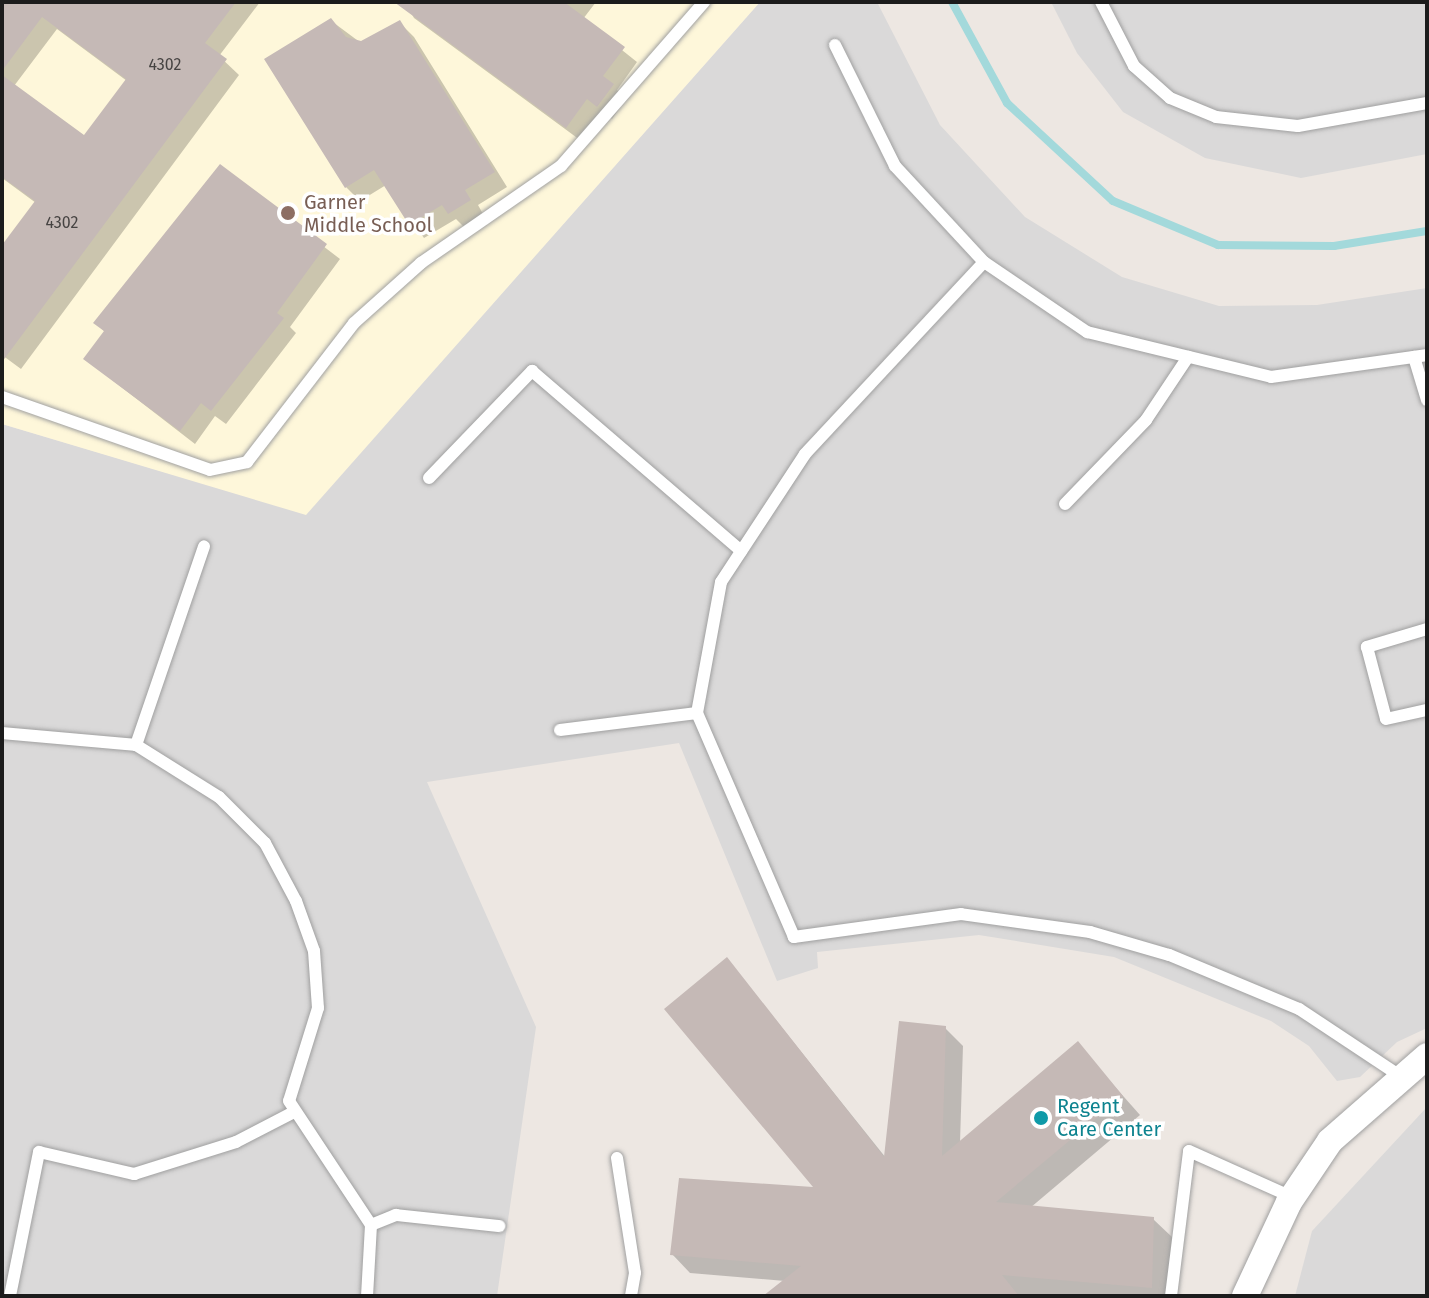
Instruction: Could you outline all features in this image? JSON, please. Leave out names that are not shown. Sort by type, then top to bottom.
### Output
[{"type":"street","points":[[1245,1296],[1292,1197],[1330,1141],[1400,1076],[1427,1056]]},
{"type":"lane","points":[[2,397],[210,470],[247,462],[354,323],[421,263],[561,166],[704,2]]},
{"type":"lane","points":[[1101,2],[1134,66],[1170,98],[1216,117],[1298,126],[1427,103]]},
{"type":"lane","points":[[835,45],[895,166],[984,262],[1087,332],[1271,377],[1421,356],[1427,400]]},
{"type":"lane","points":[[984,262],[805,454],[721,582],[697,713],[794,937],[961,914],[1090,932],[1169,955],[1299,1009],[1400,1076]]},
{"type":"lane","points":[[1065,504],[1146,420],[1188,357]]},
{"type":"lane","points":[[429,478],[532,371],[741,551]]},
{"type":"lane","points":[[136,745],[204,546]]},
{"type":"lane","points":[[1427,629],[1367,647],[1386,719],[1427,710]]},
{"type":"lane","points":[[560,730],[697,713]]},
{"type":"lane","points":[[2,733],[136,745],[219,797],[265,843],[296,901],[314,951],[318,1008],[289,1101],[371,1225],[367,1296]]},
{"type":"lane","points":[[10,1296],[39,1152],[134,1174],[236,1142],[294,1112]]},
{"type":"lane","points":[[1171,1296],[1189,1151],[1292,1197]]},
{"type":"lane","points":[[617,1158],[635,1273],[631,1296]]},
{"type":"lane","points":[[371,1225],[396,1215],[499,1226]]},
{"type":"shaded area","name":"Garner Middle School","points":[[2,2],[760,2],[306,515],[2,424]]},
{"type":"shaded area","points":[[760,2],[877,2],[940,125],[1025,217],[1122,277],[1219,306],[1317,305],[1427,288],[1427,1028],[1397,1042],[1360,1077],[1337,1081],[1309,1046],[1271,1021],[1114,957],[979,935],[817,952],[818,968],[777,981],[679,743],[427,782],[536,1027],[497,1296],[2,1296],[2,424],[306,514]]},
{"type":"shaded area","points":[[1051,2],[1427,2],[1427,154],[1301,178],[1205,158],[1123,112],[1077,53]]},
{"type":"shaded area","points":[[1427,1107],[1427,1296],[1295,1296],[1312,1231]]},
{"type":"building","points":[[2,2],[236,2],[205,43],[227,59],[2,362],[2,245],[35,201],[2,177],[2,75],[84,135],[126,79],[42,17],[2,71]]},
{"type":"building","points":[[394,2],[564,2],[625,47],[603,76],[614,84],[597,107],[587,99],[566,128]]},
{"type":"building","points":[[331,18],[346,37],[361,41],[400,20],[495,172],[465,190],[471,200],[448,214],[442,205],[409,225],[374,170],[345,188],[264,59]]},
{"type":"building","points":[[220,164],[327,244],[277,313],[284,318],[211,411],[201,403],[180,431],[83,359],[104,331],[93,323]]},
{"type":"building","name":"Regent Care Center","points":[[727,957],[884,1157],[899,1021],[946,1026],[942,1156],[1078,1041],[1123,1096],[996,1202],[1154,1217],[1152,1288],[1002,1275],[1019,1296],[763,1296],[801,1266],[670,1255],[679,1178],[813,1187],[664,1009]]},
{"type":"waterway","points":[[952,2],[1007,103],[1113,201],[1218,245],[1334,246],[1427,231]]},
{"type":"place","name":"Garner Middle School","points":[[288,213]]},
{"type":"place","name":"Regent Care Center","points":[[1041,1118]]}]
